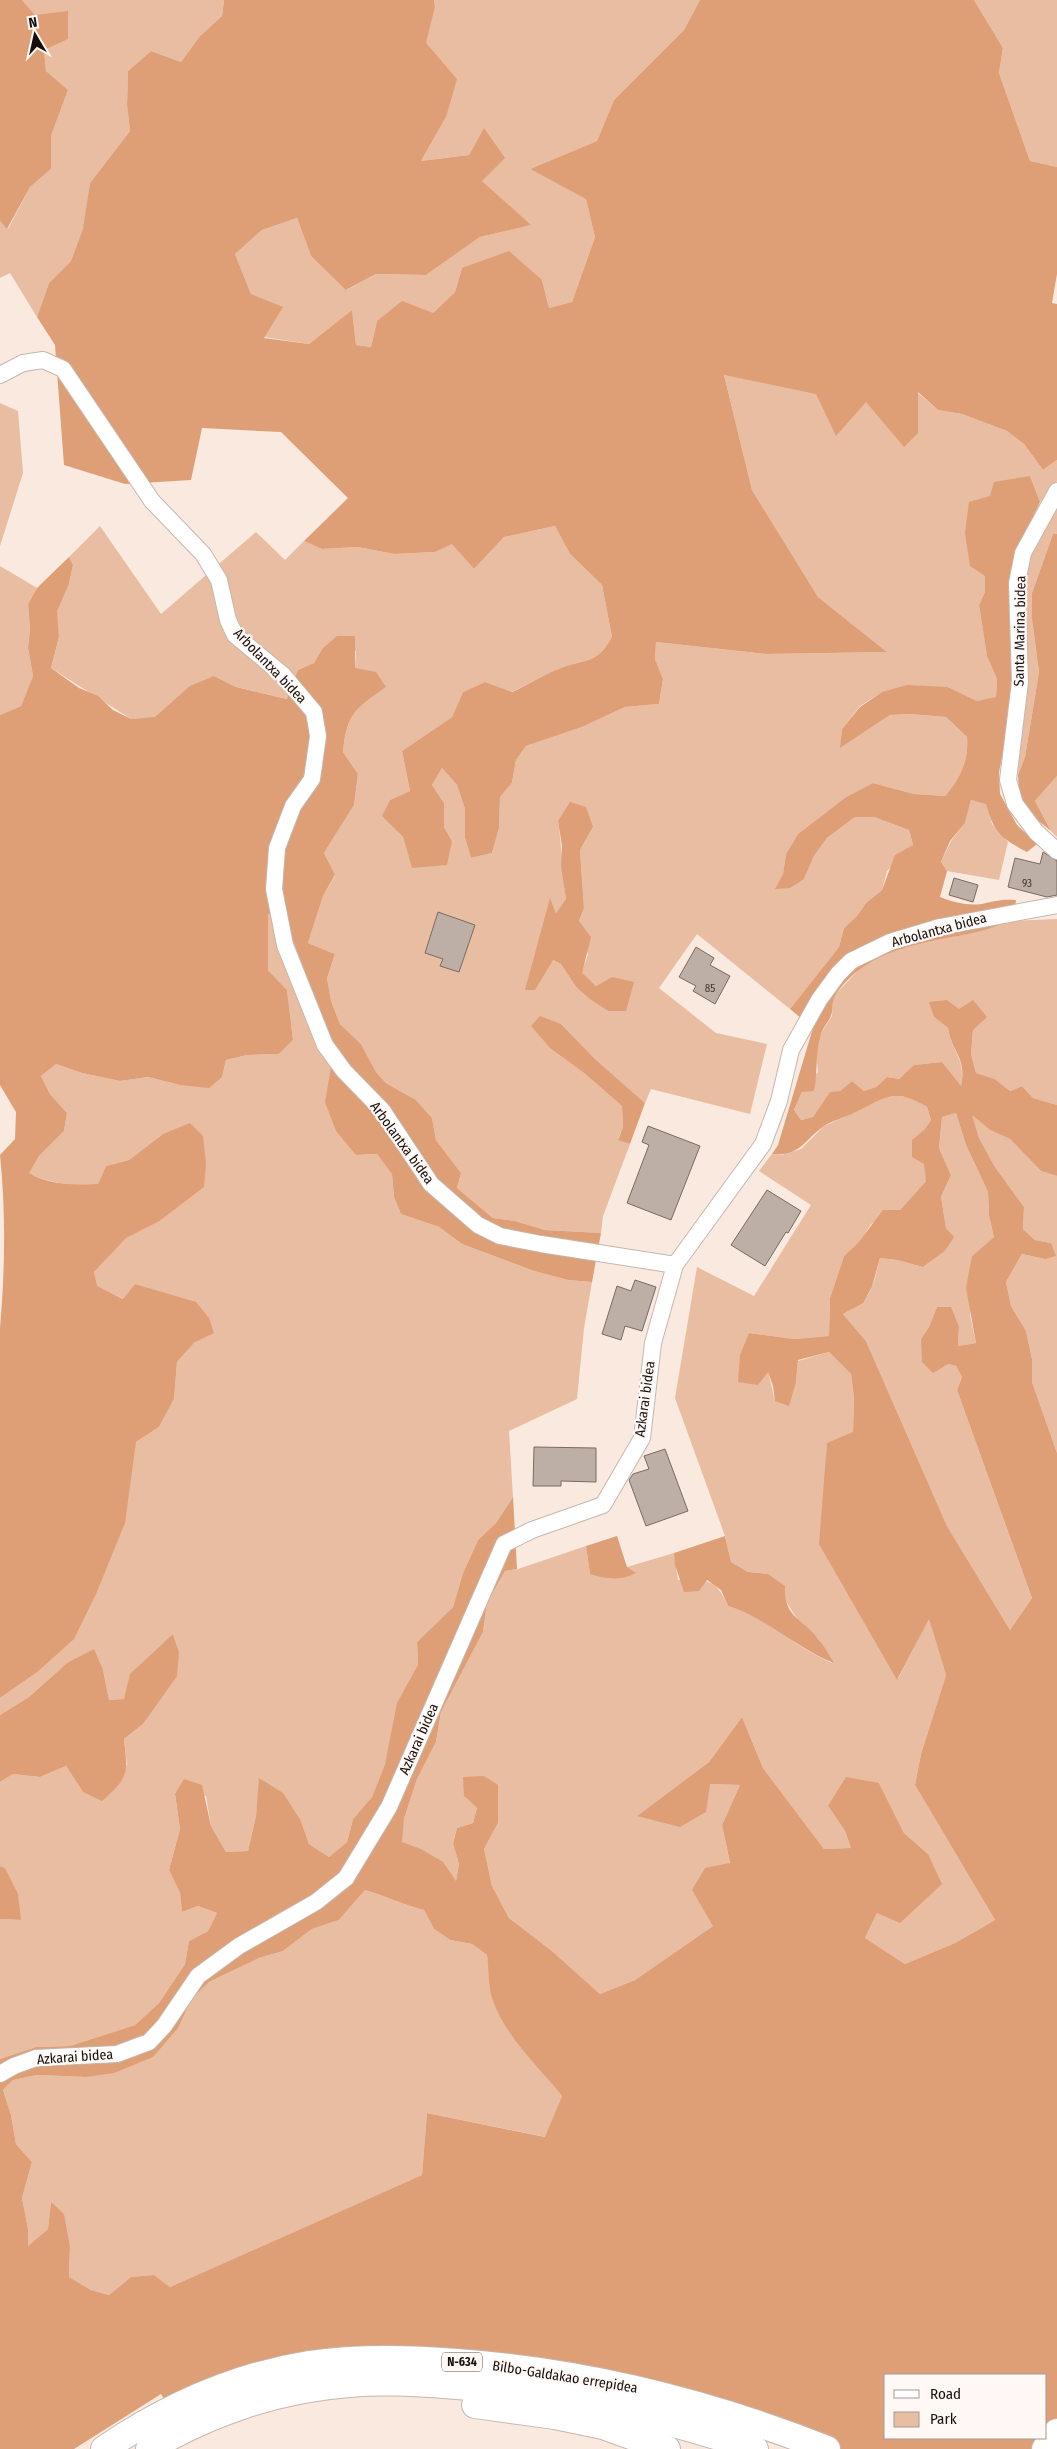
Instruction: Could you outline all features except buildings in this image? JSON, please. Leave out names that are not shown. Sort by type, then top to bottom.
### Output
[{"type":"highway","name":"Bilbo-Galdakao errepidea","points":[[104,2449],[148,2421],[191,2399],[242,2380],[307,2365],[382,2358],[480,2363],[542,2371],[634,2388],[721,2411],[827,2449]]},
{"type":"highway","name":"Bilbo-Galdakao errepidea","points":[[149,2449],[201,2421],[249,2404],[312,2389],[382,2382],[478,2388],[538,2395],[662,2419],[755,2449]]},
{"type":"highway","points":[[249,2404],[414,2400],[482,2406],[603,2426],[668,2449]]},
{"type":"highway","points":[[1045,2449],[1057,2432]]},
{"type":"street","name":"Arbolantxa bidea","points":[[0,375],[23,363],[43,360],[63,369],[152,501],[203,554],[219,580],[228,620],[235,635],[282,675],[314,712],[318,736],[312,779],[293,806],[277,848],[274,889],[285,945],[325,1045],[344,1071],[382,1110],[431,1184],[478,1225],[500,1236],[675,1265],[763,1144],[779,1101],[791,1050],[819,1000],[851,961],[890,942],[940,927],[1057,905]]},
{"type":"street","name":"Santa Marina bidea","points":[[1057,491],[1023,553],[1017,583],[1020,682],[1008,780],[1015,804],[1036,832],[1057,851]]},
{"type":"street","name":"Azkarai bidea","points":[[0,2074],[14,2066],[36,2058],[117,2054],[149,2042],[164,2026],[198,1976],[239,1946],[316,1902],[346,1878],[389,1807],[504,1544],[532,1530],[603,1505],[642,1438],[653,1343],[675,1265]]},
{"type":"green space","points":[[22,0],[224,0],[222,16],[200,36],[181,62],[151,51],[128,71],[127,105],[130,131],[90,183],[84,229],[71,261],[49,283],[37,317],[10,273],[0,278],[0,221],[8,229],[30,187],[51,169],[51,136],[68,90],[46,71],[44,50],[35,15]]},
{"type":"green space","points":[[434,0],[700,0],[684,30],[614,100],[597,141],[530,169],[586,198],[595,237],[572,302],[549,308],[542,280],[462,268],[455,292],[433,313],[377,321],[371,347],[356,345],[352,310],[309,344],[264,337],[251,294],[235,254],[262,230],[297,218],[311,256],[347,290],[376,274],[426,275],[480,237],[530,225],[482,181],[484,129],[469,155],[421,161],[446,117],[425,43],[435,7]]},
{"type":"green space","points":[[974,0],[1057,0],[1057,167],[1030,161],[999,73],[1003,48]]},
{"type":"green space","points":[[724,375],[866,402],[918,433],[917,392],[938,410],[962,414],[1007,431],[1024,444],[1043,470],[1057,460],[1057,481],[1040,502],[1030,476],[985,576],[985,592],[979,605],[987,655],[997,679],[996,698],[977,701],[948,687],[882,692],[860,706],[842,729],[841,747],[890,715],[910,714],[946,717],[967,737],[967,754],[955,783],[945,796],[914,794],[873,783],[846,797],[798,834],[786,854],[783,874],[776,888],[804,879],[814,856],[827,838],[855,817],[874,817],[909,830],[913,845],[887,871],[882,890],[866,903],[857,916],[844,928],[839,947],[790,1009],[697,934],[659,988],[716,1033],[767,1044],[750,1114],[651,1089],[645,1103],[595,1059],[561,1024],[551,1049],[584,1073],[622,1106],[623,1127],[618,1139],[630,1144],[603,1216],[601,1233],[545,1230],[515,1221],[493,1218],[457,1188],[461,1173],[436,1140],[432,1118],[416,1100],[386,1083],[376,1072],[361,1044],[340,1024],[331,1001],[327,978],[335,954],[308,943],[323,896],[335,876],[324,853],[354,805],[358,774],[343,752],[347,729],[354,713],[386,687],[355,668],[356,651],[322,649],[314,663],[298,670],[288,699],[236,687],[214,676],[155,718],[131,719],[51,668],[59,637],[56,611],[69,584],[73,565],[69,557],[100,526],[161,614],[256,532],[285,560],[304,541],[322,549],[358,547],[394,554],[435,552],[452,543],[474,569],[504,537],[555,526],[570,554],[602,585],[612,637],[596,656],[555,670],[511,692],[485,682],[463,692],[452,717],[402,751],[410,791],[390,800],[383,816],[403,837],[412,867],[452,841],[444,827],[444,803],[432,785],[442,768],[457,785],[465,809],[465,838],[471,858],[492,853],[499,828],[500,797],[512,783],[516,760],[526,746],[582,727],[625,707],[659,704],[663,679],[655,659],[656,642],[767,654],[887,652],[818,597],[752,490]],"holes":[[[558,821],[593,827],[580,850],[584,908],[579,921],[588,955],[581,973],[596,986],[613,977],[608,1011],[576,987],[561,964],[553,960],[550,899],[556,913],[566,899]]]},
{"type":"green space","points":[[0,403],[18,411],[23,473],[0,546]]},
{"type":"green space","points":[[1057,504],[1057,534],[1053,534],[1032,593],[1032,619],[1039,672],[1025,757],[1018,775],[1025,574],[1033,546]]},
{"type":"green space","points":[[0,566],[37,588],[28,604],[30,628],[28,648],[33,676],[21,706],[0,715]]},
{"type":"green space","points":[[1057,776],[1057,837],[1051,831],[1035,801]]},
{"type":"green space","points":[[971,800],[986,803],[992,824],[1008,842],[999,880],[947,871],[941,862],[951,841],[965,823]]},
{"type":"green space","points":[[283,904],[291,935],[321,1018],[335,1045],[331,1071],[356,1155],[377,1154],[392,1173],[394,1197],[401,1214],[439,1227],[462,1244],[534,1271],[568,1280],[592,1282],[584,1328],[577,1399],[509,1431],[513,1497],[496,1523],[478,1540],[463,1573],[453,1607],[417,1642],[418,1665],[392,1734],[385,1764],[372,1797],[353,1819],[347,1842],[329,1857],[309,1844],[301,1821],[260,1778],[256,1816],[248,1851],[226,1852],[211,1826],[206,1796],[175,1795],[180,1829],[169,1870],[180,1893],[182,1912],[198,1906],[217,1913],[208,1931],[189,1941],[185,1964],[159,2003],[135,2025],[70,2046],[36,2047],[0,2059],[0,1919],[21,1920],[5,1868],[0,1866],[0,1782],[13,1774],[40,1777],[66,1766],[83,1792],[127,1765],[124,1739],[143,1724],[156,1703],[179,1652],[173,1634],[124,1699],[109,1700],[103,1670],[67,1663],[29,1697],[0,1715],[0,1698],[36,1673],[136,1442],[159,1427],[174,1399],[177,1362],[195,1342],[166,1294],[135,1284],[124,1299],[96,1286],[94,1272],[125,1238],[158,1222],[163,1134],[129,1160],[106,1166],[98,1184],[80,1185],[63,1183],[46,1180],[28,1173],[39,1156],[64,1131],[67,1113],[50,1094],[41,1076],[56,1064],[82,1073],[120,1081],[148,1077],[180,1085],[222,1077],[226,1060],[247,1055],[279,1054],[293,1040],[287,990],[268,970],[268,915]]},
{"type":"green space","points":[[1057,919],[1057,1105],[1033,1098],[1022,1086],[1010,1091],[995,1079],[976,1073],[971,1054],[973,1030],[959,1009],[934,1017],[948,1028],[962,1069],[961,1087],[942,1062],[915,1065],[899,1079],[887,1077],[876,1087],[864,1091],[852,1081],[840,1091],[830,1093],[813,1117],[801,1120],[794,1110],[802,1092],[818,1072],[816,1055],[820,1035],[832,1016],[833,997],[862,966],[888,952],[929,940],[979,931],[1013,921]]},
{"type":"green space","points":[[897,1096],[913,1098],[927,1107],[931,1120],[924,1130],[926,1181],[900,1210],[871,1224],[859,1243],[844,1256],[830,1298],[829,1336],[794,1339],[749,1333],[768,1371],[775,1401],[796,1382],[798,1361],[829,1352],[851,1374],[854,1398],[853,1433],[827,1444],[826,1467],[898,1679],[929,1618],[946,1675],[921,1754],[915,1785],[995,1920],[955,1943],[905,1964],[865,1938],[877,1913],[928,1854],[904,1833],[879,1783],[828,1806],[845,1831],[851,1848],[824,1849],[763,1768],[742,1717],[709,1762],[637,1816],[710,1784],[740,1785],[722,1825],[730,1864],[713,1926],[635,1980],[600,1994],[552,1951],[509,1918],[492,1886],[484,1849],[498,1823],[464,1796],[477,1808],[473,1823],[457,1828],[453,1842],[459,1864],[456,1881],[401,1842],[404,1819],[417,1779],[436,1742],[441,1712],[483,1632],[487,1603],[505,1571],[518,1569],[586,1546],[590,1574],[627,1567],[674,1553],[678,1580],[696,1580],[715,1585],[728,1606],[755,1617],[819,1657],[832,1663],[818,1638],[798,1620],[768,1574],[748,1572],[731,1562],[725,1536],[675,1398],[697,1267],[754,1296],[811,1205],[759,1171],[772,1154],[782,1155],[801,1149],[824,1126],[854,1113],[878,1098]]},
{"type":"green space","points":[[956,1113],[966,1145],[988,1192],[989,1216],[994,1237],[972,1256],[970,1315],[976,1343],[958,1346],[959,1327],[937,1307],[929,1327],[921,1339],[948,1364],[956,1366],[962,1377],[957,1390],[1032,1598],[1010,1630],[947,1526],[866,1341],[843,1314],[860,1303],[870,1292],[880,1258],[897,1260],[923,1267],[945,1251],[953,1237],[946,1228],[941,1197],[951,1175],[939,1148],[942,1117]]},
{"type":"green space","points":[[971,1114],[990,1130],[1010,1139],[1041,1171],[1057,1176],[1057,1453],[1032,1382],[1032,1359],[1026,1331],[1011,1306],[1006,1282],[1022,1254],[1045,1259],[1051,1243],[1035,1240],[1023,1229],[1024,1207],[995,1167],[979,1138]]},
{"type":"green space","points":[[365,1890],[424,1910],[434,1929],[450,1940],[472,1944],[487,1955],[490,1975],[510,2032],[562,2096],[546,2137],[427,2113],[422,2175],[170,2287],[154,2275],[131,2277],[109,2295],[91,2290],[69,2277],[70,2247],[51,2202],[48,2229],[28,2246],[28,2229],[22,2198],[32,2162],[16,2144],[11,2115],[3,2090],[13,2080],[37,2075],[86,2077],[191,2000],[209,1982],[259,1958],[283,1951],[312,1929],[339,1920]]},
{"type":"shaded area","points":[[0,0],[22,0],[35,15],[68,11],[68,39],[44,50],[46,71],[68,90],[51,136],[51,169],[30,187],[7,229],[0,221]]},
{"type":"shaded area","points":[[224,0],[434,0],[435,7],[426,43],[457,79],[446,117],[421,161],[469,155],[484,128],[505,158],[482,181],[531,225],[480,237],[426,275],[376,274],[346,290],[311,256],[297,218],[262,230],[235,254],[251,294],[283,307],[264,338],[309,344],[352,310],[356,345],[371,347],[377,321],[402,301],[433,313],[455,292],[462,268],[509,251],[542,280],[549,308],[572,302],[595,237],[586,199],[530,169],[597,141],[614,100],[684,30],[700,0],[974,0],[1003,48],[999,73],[1030,161],[1057,167],[1057,274],[1052,303],[1057,304],[1057,460],[1043,470],[1024,444],[1007,431],[962,414],[938,410],[918,392],[918,433],[904,447],[866,402],[836,436],[816,394],[724,375],[752,490],[818,597],[887,652],[767,654],[656,642],[655,659],[663,679],[659,704],[625,707],[582,727],[526,746],[516,760],[512,783],[500,797],[499,828],[492,853],[471,858],[465,838],[465,809],[457,785],[442,768],[432,785],[444,803],[444,827],[452,841],[447,865],[412,868],[403,837],[382,816],[390,800],[410,791],[402,751],[452,717],[463,692],[485,682],[512,692],[555,670],[596,656],[612,637],[602,585],[570,554],[555,526],[504,537],[474,569],[452,544],[435,552],[394,554],[358,547],[322,549],[304,541],[348,498],[281,432],[202,428],[191,480],[125,484],[64,465],[55,345],[37,317],[49,283],[71,261],[83,229],[90,183],[130,131],[127,105],[128,71],[151,51],[181,62],[200,36],[222,16]]},
{"type":"shaded area","points":[[1030,476],[1040,502],[1016,554],[1013,679],[1007,734],[999,772],[1000,794],[1017,825],[1037,844],[1027,852],[1011,843],[1000,834],[992,822],[986,804],[971,800],[965,823],[950,841],[941,862],[947,871],[940,897],[966,904],[1016,900],[1013,921],[977,932],[898,950],[880,957],[863,967],[848,980],[834,998],[831,1015],[821,1035],[814,1091],[802,1092],[794,1110],[801,1120],[813,1117],[830,1092],[840,1091],[852,1081],[864,1091],[876,1087],[887,1077],[899,1079],[914,1065],[942,1062],[961,1086],[961,1061],[948,1028],[934,1017],[929,1002],[947,1000],[959,1009],[973,1000],[987,1017],[973,1030],[971,1054],[976,1073],[995,1079],[1010,1091],[1022,1086],[1033,1098],[1057,1105],[1057,1176],[1041,1171],[1010,1139],[990,1130],[972,1115],[979,1138],[995,1167],[1024,1207],[1023,1229],[1035,1240],[1051,1243],[1056,1256],[1045,1259],[1022,1254],[1006,1282],[1011,1306],[1026,1331],[1032,1359],[1032,1382],[1057,1453],[1057,2432],[1045,2449],[819,2449],[480,2363],[171,2409],[161,2394],[74,2449],[0,2449],[0,2059],[36,2047],[70,2046],[135,2025],[159,2003],[185,1964],[189,1941],[208,1931],[217,1913],[198,1906],[182,1912],[180,1893],[169,1870],[180,1829],[175,1794],[184,1779],[202,1785],[211,1826],[226,1852],[248,1851],[256,1816],[259,1778],[283,1793],[301,1821],[309,1844],[329,1857],[347,1842],[353,1819],[372,1797],[385,1764],[397,1703],[418,1665],[417,1642],[453,1607],[463,1573],[478,1540],[496,1523],[513,1497],[517,1569],[505,1571],[487,1603],[483,1632],[441,1712],[436,1742],[417,1779],[404,1819],[402,1842],[421,1849],[443,1862],[456,1881],[459,1864],[453,1843],[457,1828],[473,1823],[477,1808],[464,1796],[463,1777],[484,1776],[498,1785],[498,1823],[484,1849],[492,1886],[509,1918],[552,1951],[600,1994],[635,1980],[713,1926],[692,1890],[705,1868],[730,1863],[722,1825],[740,1785],[710,1784],[706,1812],[680,1827],[637,1816],[709,1762],[742,1717],[763,1768],[824,1849],[851,1848],[845,1831],[828,1806],[846,1777],[879,1783],[904,1833],[928,1854],[942,1884],[900,1923],[877,1913],[865,1938],[905,1964],[955,1943],[995,1920],[915,1785],[921,1754],[946,1675],[929,1619],[897,1680],[819,1544],[827,1443],[853,1432],[854,1398],[851,1374],[829,1352],[798,1360],[796,1382],[789,1406],[775,1401],[773,1386],[768,1372],[758,1385],[738,1382],[740,1355],[749,1333],[794,1339],[829,1336],[830,1298],[844,1256],[858,1243],[883,1210],[900,1210],[926,1181],[924,1164],[912,1157],[912,1140],[924,1130],[931,1120],[927,1107],[905,1097],[888,1097],[880,1100],[824,1126],[801,1146],[789,1153],[772,1154],[778,1145],[813,1028],[790,1009],[839,947],[844,928],[857,916],[866,903],[882,890],[895,855],[913,845],[909,830],[874,817],[855,817],[827,838],[814,856],[804,879],[790,888],[775,889],[783,874],[786,854],[798,834],[846,797],[873,783],[914,794],[945,796],[959,776],[967,754],[967,737],[946,717],[910,714],[890,715],[840,748],[842,729],[860,707],[882,692],[907,685],[948,687],[977,701],[996,697],[997,679],[987,656],[979,605],[985,592],[985,576],[970,566],[965,533],[969,502],[990,496],[994,482]],"holes":[[[956,1113],[966,1145],[988,1192],[989,1216],[994,1237],[972,1256],[966,1288],[976,1343],[958,1346],[959,1327],[951,1307],[937,1307],[929,1327],[921,1339],[922,1362],[933,1373],[948,1364],[956,1366],[962,1377],[957,1390],[1032,1598],[1010,1630],[947,1526],[866,1341],[843,1314],[863,1303],[872,1287],[880,1258],[897,1260],[923,1267],[945,1251],[954,1237],[946,1228],[941,1197],[951,1175],[939,1148],[942,1117]],[[365,1890],[424,1910],[434,1929],[450,1940],[472,1944],[487,1955],[489,1982],[497,2012],[522,2050],[562,2096],[545,2137],[427,2113],[422,2175],[170,2287],[154,2275],[131,2277],[109,2295],[91,2290],[69,2277],[70,2247],[64,2214],[51,2202],[48,2229],[28,2246],[28,2229],[22,2198],[32,2162],[16,2144],[11,2115],[3,2090],[13,2080],[37,2075],[86,2077],[114,2073],[153,2057],[178,2028],[191,2000],[209,1982],[259,1958],[283,1951],[312,1929],[339,1920]]]},
{"type":"shaded area","points":[[1053,534],[1057,534],[1057,776],[1035,801],[1051,831],[1030,814],[1019,792],[1018,775],[1025,757],[1039,672],[1032,619],[1032,593]]},
{"type":"shaded area","points":[[69,557],[73,565],[69,584],[57,611],[59,637],[51,668],[79,688],[98,696],[113,710],[131,719],[155,717],[190,686],[214,676],[236,687],[287,699],[298,670],[314,663],[322,649],[337,636],[355,636],[355,668],[376,672],[386,687],[354,713],[347,728],[343,752],[358,774],[354,805],[324,853],[335,875],[323,896],[308,943],[335,954],[327,978],[331,1001],[340,1024],[361,1044],[376,1072],[386,1083],[416,1100],[432,1118],[436,1140],[461,1173],[457,1188],[493,1218],[515,1221],[545,1230],[601,1233],[592,1282],[568,1280],[534,1271],[462,1244],[439,1227],[401,1214],[394,1197],[392,1174],[377,1154],[356,1155],[336,1131],[325,1102],[335,1045],[321,1018],[282,905],[268,915],[268,970],[287,990],[293,1040],[279,1054],[247,1055],[226,1060],[222,1077],[209,1088],[180,1085],[148,1077],[120,1081],[82,1073],[56,1064],[41,1076],[50,1094],[67,1113],[64,1131],[39,1156],[29,1173],[37,1177],[62,1183],[98,1184],[106,1166],[129,1160],[163,1134],[190,1123],[203,1136],[206,1163],[204,1187],[158,1222],[126,1238],[94,1272],[97,1286],[123,1299],[135,1284],[196,1302],[209,1318],[214,1333],[195,1342],[177,1362],[174,1399],[159,1427],[136,1442],[125,1523],[96,1594],[74,1639],[36,1673],[0,1698],[0,1328],[4,1242],[0,1155],[15,1139],[16,1112],[0,1085],[0,715],[21,706],[33,676],[28,648],[30,628],[28,604],[37,588]]},
{"type":"shaded area","points":[[570,802],[586,807],[593,827],[580,850],[584,908],[579,921],[591,937],[582,973],[596,986],[612,977],[634,982],[626,1011],[608,1011],[590,999],[576,987],[561,964],[553,960],[535,990],[525,990],[550,898],[556,913],[566,899],[561,866],[562,846],[558,821]]},
{"type":"shaded area","points":[[540,1016],[561,1024],[595,1059],[645,1103],[630,1144],[618,1140],[623,1127],[622,1106],[584,1073],[551,1049],[531,1026]]},
{"type":"shaded area","points":[[617,1536],[627,1567],[636,1573],[630,1576],[613,1578],[590,1574],[586,1546]]},
{"type":"shaded area","points":[[725,1536],[731,1562],[748,1572],[768,1574],[785,1586],[785,1597],[791,1612],[813,1633],[834,1663],[820,1657],[755,1617],[728,1606],[721,1590],[707,1580],[699,1591],[684,1592],[675,1565],[674,1553]]},
{"type":"shaded area","points":[[173,1634],[179,1652],[177,1676],[143,1724],[124,1739],[125,1774],[117,1786],[102,1801],[83,1792],[66,1766],[40,1777],[13,1774],[0,1782],[0,1715],[29,1697],[67,1663],[94,1649],[103,1670],[109,1700],[124,1699],[130,1674]]},
{"type":"shaded area","points":[[0,1866],[5,1868],[18,1894],[21,1920],[0,1919]]}]
